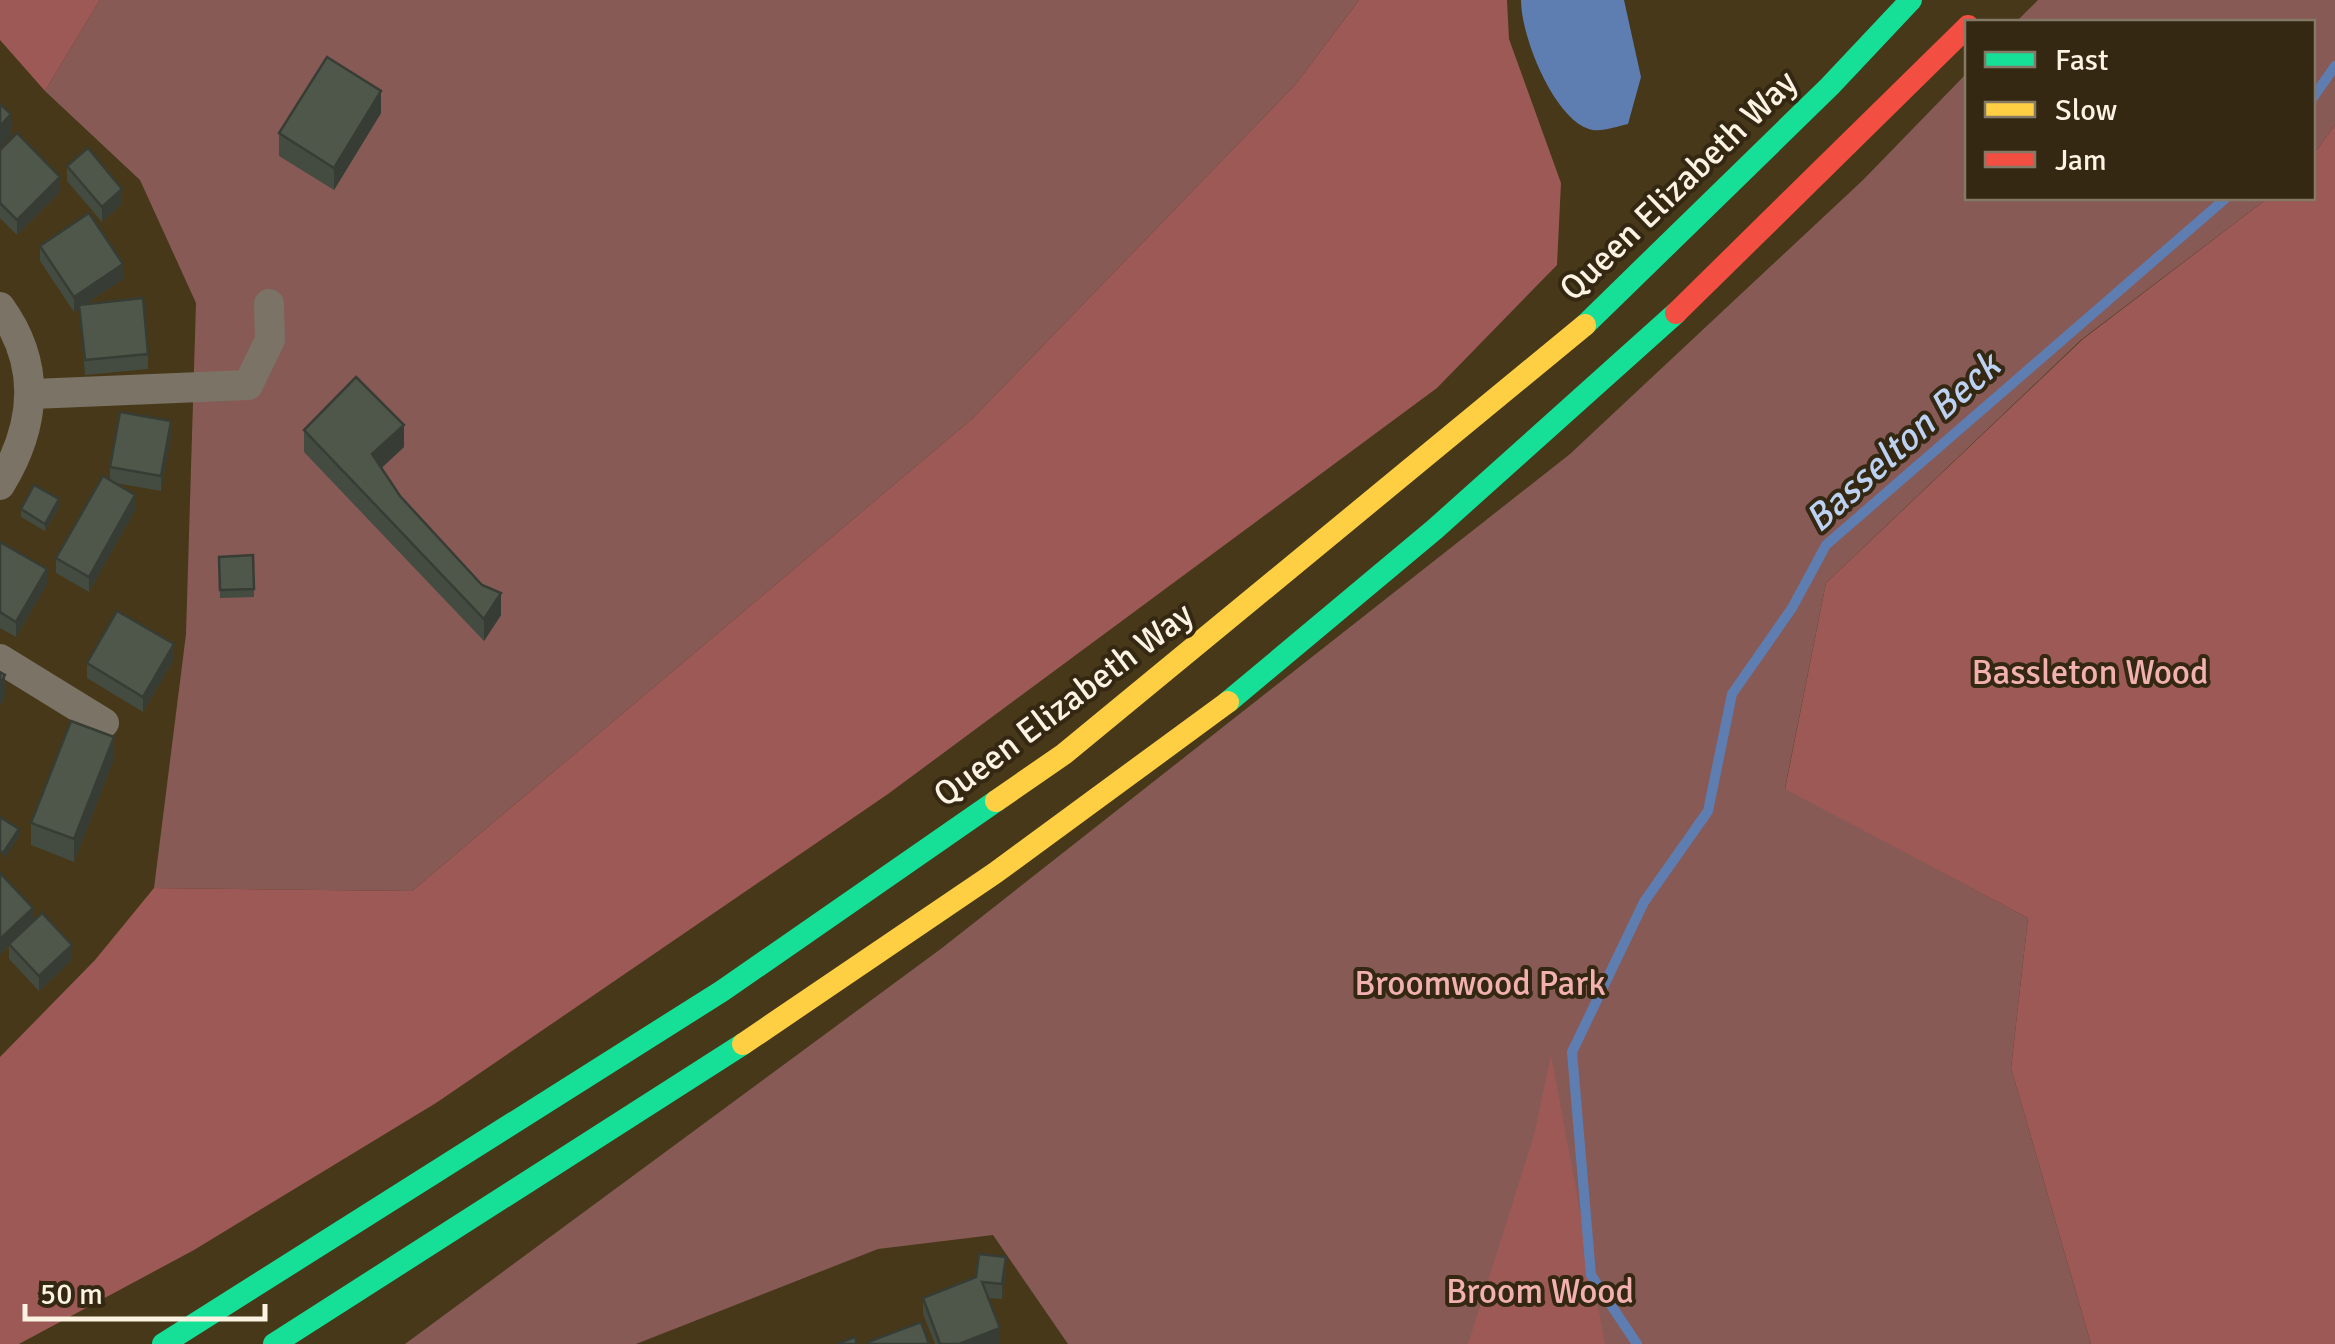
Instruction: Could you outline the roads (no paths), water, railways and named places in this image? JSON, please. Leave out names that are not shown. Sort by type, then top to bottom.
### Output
[{"type":"street","name":"Queen Elizabeth Way","points":[[163,1344],[722,991],[1064,754],[1572,338],[1830,86],[1911,0]]},
{"type":"street","points":[[274,1344],[753,1038],[1099,800],[1372,584],[1614,372],[1872,128],[1965,29]]},
{"type":"street","points":[[32,394],[248,385],[270,340],[269,304]]},
{"type":"street","points":[[0,307],[12,324],[32,394],[24,435],[0,485]]},
{"type":"street","points":[[0,659],[104,723]]},
{"type":"water","points":[[1521,0],[1624,0],[1641,77],[1628,124],[1593,130],[1563,109],[1541,74],[1527,34]]},
{"type":"waterway","name":"Basselton Beck","points":[[2315,95],[2335,66]]},
{"type":"waterway","name":"Basselton Beck","points":[[1637,1344],[1591,1275],[1572,1052],[1644,902],[1708,811],[1732,694],[1792,608],[1826,545],[2224,200]]},
{"type":"park label","name":"Bassleton Wood","points":[[2090,672]]},
{"type":"park label","name":"Broomwood Park","points":[[1480,983]]},
{"type":"park label","name":"Broom Wood","points":[[1540,1291]]}]
